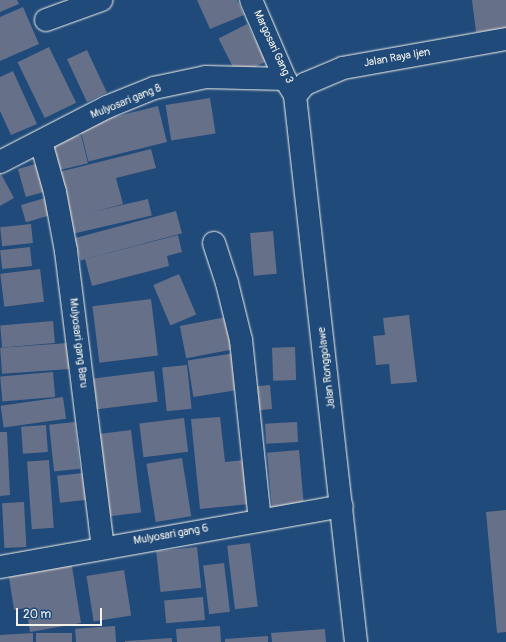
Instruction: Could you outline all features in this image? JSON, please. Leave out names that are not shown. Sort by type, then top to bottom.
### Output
[{"type":"street","points":[[46,20],[101,0]]},
{"type":"street","name":"Margosari Gang 3","points":[[251,0],[290,86]]},
{"type":"street","name":"Jalan Raya Ijen","points":[[290,86],[305,84],[343,68],[506,39]]},
{"type":"street","name":"Mulyosari gang 8","points":[[0,162],[107,107],[154,88],[206,77],[290,86]]},
{"type":"street","name":"Jalan Ronggolawe","points":[[290,86],[342,506],[356,642]]},
{"type":"street","name":"Mulyosari gang Baru","points":[[41,142],[55,192],[66,251],[103,547]]},
{"type":"street","points":[[214,243],[228,283],[241,340],[260,520]]},
{"type":"street","name":"Mulyosari gang 6","points":[[0,567],[103,547],[342,506]]},
{"type":"building","points":[[0,0],[17,0],[19,4],[0,12]]},
{"type":"building","points":[[197,0],[237,0],[244,15],[210,29]]},
{"type":"building","points":[[472,0],[506,0],[506,29],[476,32]]},
{"type":"building","points":[[23,7],[39,44],[0,61],[0,17]]},
{"type":"building","points":[[247,24],[266,61],[238,76],[218,39]]},
{"type":"building","points":[[49,47],[76,103],[45,118],[18,62]]},
{"type":"building","points":[[87,50],[107,93],[87,102],[67,59]]},
{"type":"building","points":[[13,71],[37,124],[11,135],[0,111],[0,77]]},
{"type":"building","points":[[210,98],[216,134],[171,141],[166,105]]},
{"type":"building","points":[[158,106],[167,142],[88,161],[79,126]]},
{"type":"building","points":[[81,135],[88,163],[54,172],[47,143]]},
{"type":"building","points":[[151,149],[156,168],[116,178],[123,204],[71,218],[59,172]]},
{"type":"building","points":[[39,163],[47,191],[26,197],[18,169]]},
{"type":"building","points":[[0,172],[14,198],[0,206]]},
{"type":"building","points":[[45,198],[50,215],[26,222],[21,205]]},
{"type":"building","points":[[148,199],[152,216],[73,234],[69,217]]},
{"type":"building","points":[[176,211],[182,233],[81,260],[75,238]]},
{"type":"building","points":[[31,224],[33,243],[2,246],[0,227]]},
{"type":"building","points":[[273,231],[277,274],[254,276],[250,233]]},
{"type":"building","points":[[178,235],[182,252],[167,256],[169,266],[92,286],[85,259]]},
{"type":"building","points":[[30,247],[32,266],[2,269],[0,250]]},
{"type":"building","points":[[40,269],[44,302],[4,307],[0,274]]},
{"type":"building","points":[[179,274],[196,315],[170,325],[153,285]]},
{"type":"building","points":[[151,299],[158,356],[99,363],[92,306]]},
{"type":"building","points":[[409,315],[417,382],[391,384],[389,364],[376,365],[373,336],[385,335],[383,318]]},
{"type":"building","points":[[226,317],[232,349],[186,358],[180,326]]},
{"type":"building","points":[[53,321],[55,343],[2,348],[0,326]]},
{"type":"building","points":[[68,343],[70,369],[2,374],[0,348]]},
{"type":"building","points":[[295,347],[296,380],[273,381],[272,348]]},
{"type":"building","points":[[235,353],[241,390],[193,397],[188,361]]},
{"type":"building","points":[[187,365],[192,409],[167,411],[162,368]]},
{"type":"building","points":[[154,371],[158,402],[97,409],[93,378]]},
{"type":"building","points":[[53,372],[55,397],[2,402],[0,377]]},
{"type":"building","points":[[270,385],[272,409],[253,411],[251,387]]},
{"type":"building","points":[[63,397],[66,419],[4,428],[1,406]]},
{"type":"building","points":[[220,417],[225,462],[245,460],[249,504],[200,509],[191,419]]},
{"type":"building","points":[[184,418],[188,452],[143,457],[139,423]]},
{"type":"building","points":[[75,422],[80,469],[54,471],[49,425]]},
{"type":"building","points":[[297,422],[298,442],[266,444],[265,424]]},
{"type":"building","points":[[46,425],[48,452],[23,454],[21,427]]},
{"type":"building","points":[[131,430],[141,512],[107,517],[97,434]]},
{"type":"building","points":[[0,432],[7,432],[10,495],[0,496]]},
{"type":"building","points":[[299,450],[304,506],[272,509],[267,453]]},
{"type":"building","points":[[182,458],[191,516],[156,522],[146,464]]},
{"type":"building","points":[[49,460],[54,528],[32,529],[27,462]]},
{"type":"building","points":[[84,473],[87,500],[60,503],[57,476]]},
{"type":"building","points":[[24,502],[26,547],[4,548],[2,503]]},
{"type":"building","points":[[506,510],[506,632],[497,633],[486,512]]},
{"type":"building","points":[[250,543],[258,607],[235,609],[227,546]]},
{"type":"building","points":[[197,547],[201,588],[161,592],[156,551]]},
{"type":"building","points":[[71,560],[81,623],[30,632],[26,608],[14,610],[8,570]]},
{"type":"building","points":[[224,563],[230,612],[209,614],[203,566]]},
{"type":"building","points":[[124,570],[131,615],[94,621],[86,576]]},
{"type":"building","points":[[203,597],[205,620],[166,623],[164,600]]},
{"type":"building","points":[[115,626],[116,642],[76,642],[75,629]]},
{"type":"building","points":[[220,626],[221,642],[177,642],[176,629]]},
{"type":"building","points":[[325,629],[326,642],[272,642],[271,633]]},
{"type":"building","points":[[33,633],[33,642],[0,642],[0,635]]},
{"type":"building","points":[[36,633],[72,633],[72,642],[36,642]]},
{"type":"building","points":[[268,636],[268,642],[225,642],[225,639]]},
{"type":"building","points":[[172,638],[172,642],[125,642],[125,641]]}]
